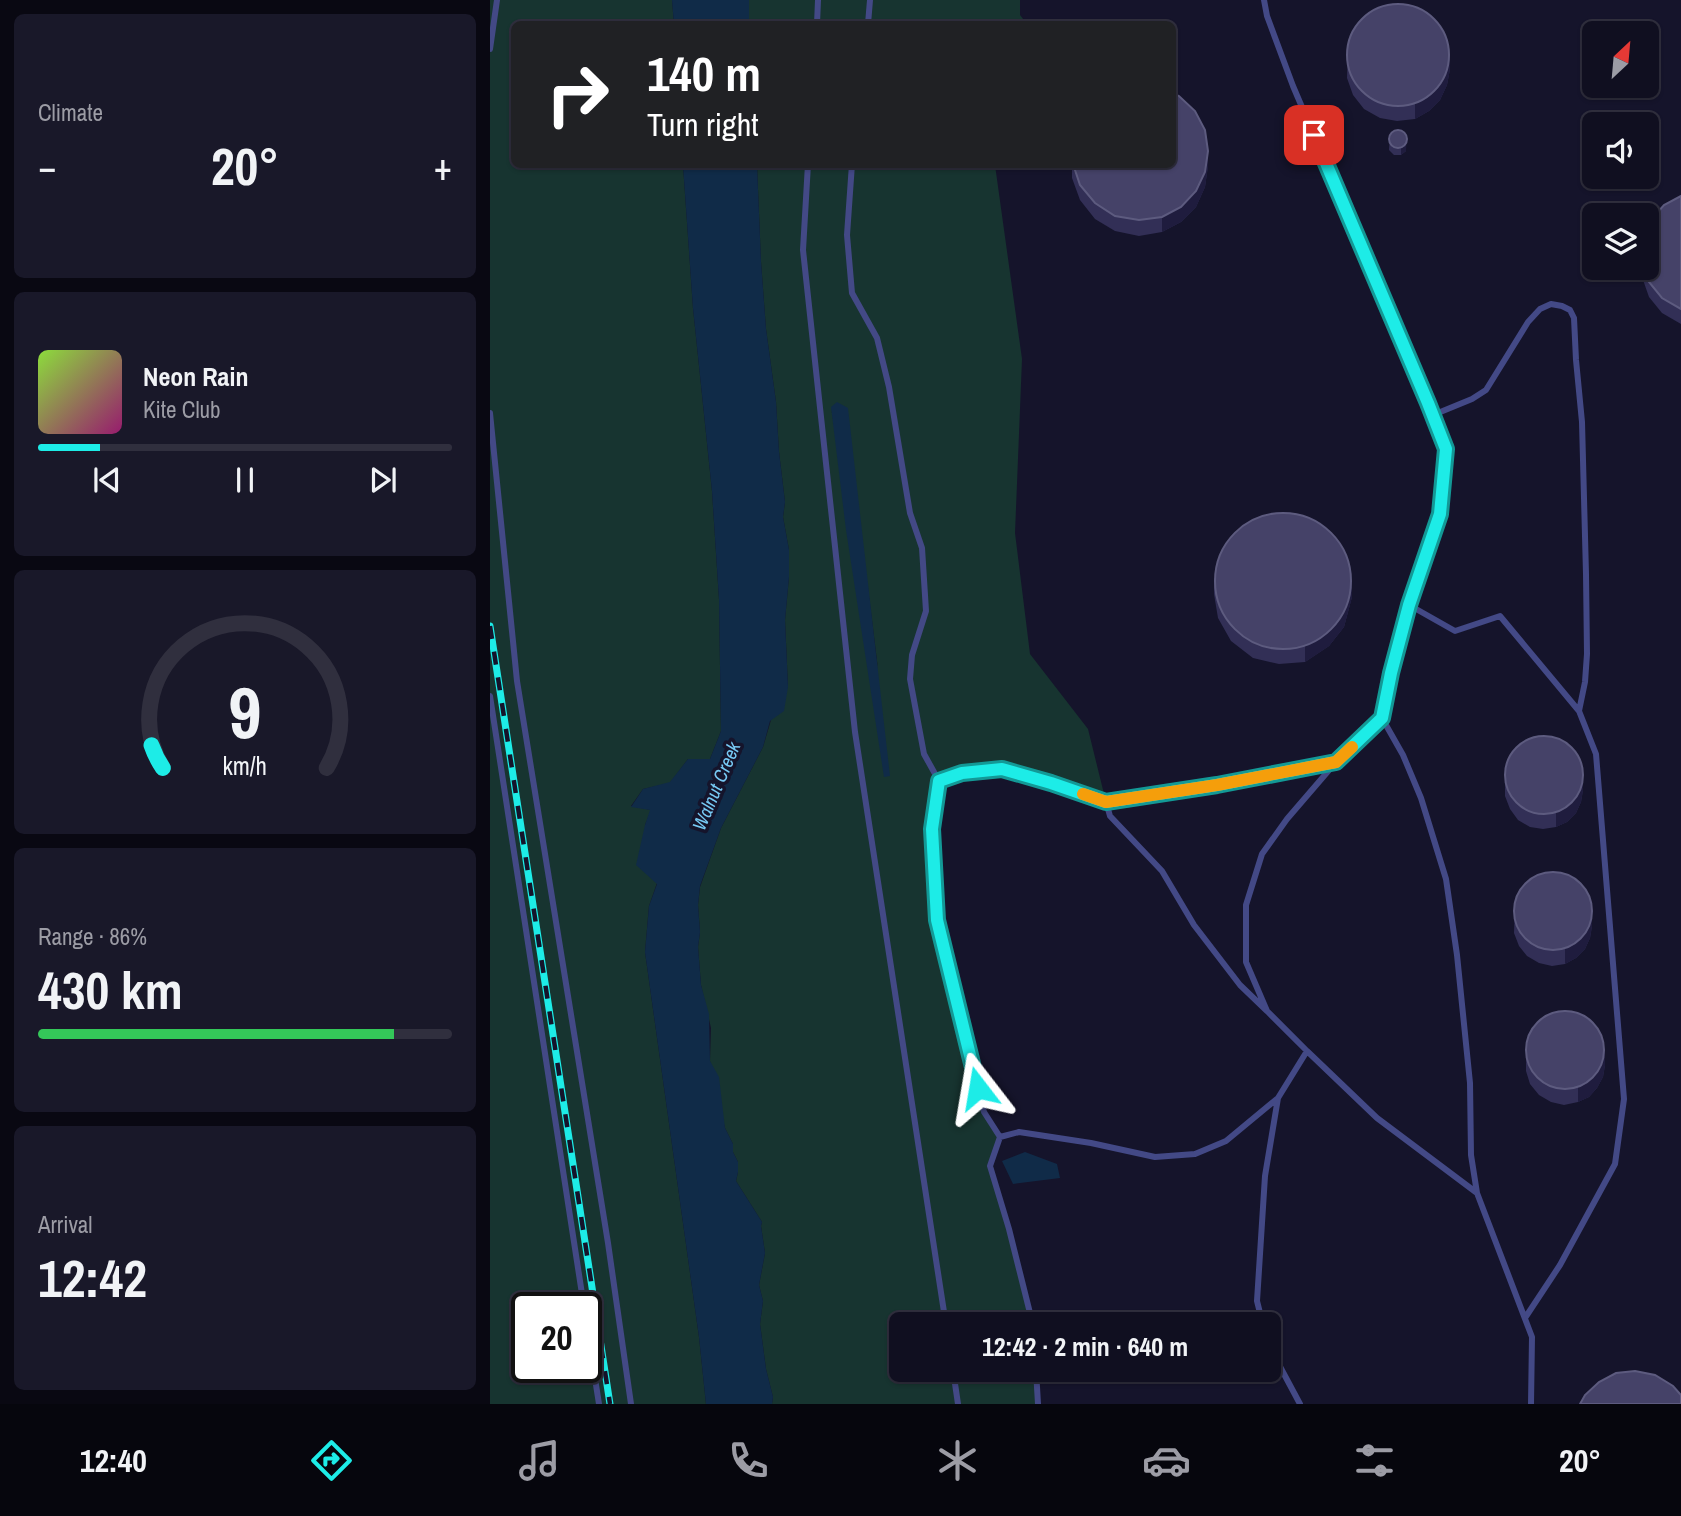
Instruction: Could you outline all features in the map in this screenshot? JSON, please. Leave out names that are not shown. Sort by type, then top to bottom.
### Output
[{"type":"lane","points":[[490,49],[496,0]]},
{"type":"lane","points":[[817,21],[818,0]]},
{"type":"lane","points":[[868,21],[870,0]]},
{"type":"lane","points":[[1265,0],[1267,16],[1293,86],[1446,449],[1440,514],[1409,605],[1382,718],[1336,762],[1287,819],[1262,855],[1246,905],[1245,962],[1267,1012]]},
{"type":"lane","points":[[808,168],[803,250],[855,732],[944,1312]]},
{"type":"lane","points":[[852,168],[847,235],[852,293],[877,338],[889,387],[910,513],[922,548],[926,611],[912,655],[909,679],[924,754],[939,781],[932,829],[937,920],[984,1112],[1000,1137]]},
{"type":"lane","points":[[1433,415],[1472,400],[1486,390],[1528,322],[1540,309],[1550,304],[1570,310],[1574,318],[1583,422],[1587,654],[1579,711]]},
{"type":"lane","points":[[490,413],[517,681],[608,1243],[631,1404]]},
{"type":"lane","points":[[1409,605],[1455,631],[1500,616],[1579,711],[1596,754],[1623,1099],[1615,1164],[1560,1265],[1525,1318]]},
{"type":"lane","points":[[490,696],[582,1292]]},
{"type":"lane","points":[[1382,718],[1403,755],[1421,798],[1446,879],[1470,1083],[1471,1155],[1477,1193],[1532,1337],[1531,1404]]},
{"type":"lane","points":[[939,781],[962,773],[1002,769],[1106,802],[1217,785],[1336,762]]},
{"type":"lane","points":[[1106,802],[1110,816],[1163,872],[1202,935],[1240,985],[1377,1118],[1477,1193]]},
{"type":"lane","points":[[1000,1137],[1019,1132],[1091,1143],[1155,1157],[1195,1154],[1226,1142],[1278,1098],[1307,1051]]},
{"type":"lane","points":[[1260,1312],[1257,1301],[1265,1175],[1278,1098]]},
{"type":"lane","points":[[1000,1137],[990,1166],[1030,1312]]},
{"type":"lane","points":[[1281,1368],[1300,1404]]},
{"type":"lane","points":[[955,1382],[958,1404]]},
{"type":"lane","points":[[1037,1382],[1038,1404]]},
{"type":"lane","points":[[596,1383],[599,1404]]},
{"type":"green space","points":[[490,0],[672,0],[674,21],[511,21],[511,168],[683,168],[693,308],[712,491],[719,599],[721,731],[710,759],[688,759],[670,783],[643,789],[631,806],[651,810],[645,825],[657,883],[649,906],[645,952],[706,1404],[490,1404]]},
{"type":"green space","points":[[749,0],[1020,0],[1020,15],[1025,21],[749,21]]},
{"type":"green space","points":[[757,168],[995,168],[1022,359],[1015,533],[1030,654],[1088,729],[1106,802],[1002,769],[962,773],[939,781],[932,829],[937,920],[984,1112],[1000,1137],[990,1166],[1029,1312],[889,1312],[889,1382],[1037,1382],[1038,1404],[772,1404],[760,1324],[763,1301],[759,1285],[765,1253],[762,1222],[736,1181],[738,1162],[725,1128],[710,1061],[711,1028],[701,985],[698,905],[700,887],[721,828],[763,747],[771,720],[788,687],[785,620],[789,550],[783,517],[785,502],[766,329]],"holes":[[[831,408],[868,588],[878,669]]]},
{"type":"water","points":[[672,0],[749,0],[749,21],[674,21]]},
{"type":"water","name":"Walnut Creek","points":[[683,168],[757,168],[766,329],[776,402],[785,502],[783,517],[789,550],[785,620],[788,687],[784,711],[770,721],[763,747],[721,828],[700,886],[698,947],[701,985],[709,1014],[710,1061],[719,1077],[725,1128],[738,1162],[736,1181],[762,1222],[765,1253],[759,1285],[763,1301],[760,1324],[772,1404],[706,1404],[645,952],[649,906],[657,884],[636,865],[650,810],[631,807],[643,789],[670,782],[688,759],[710,759],[721,731],[719,599],[712,491],[693,308]]},
{"type":"water","points":[[837,402],[848,408],[890,776],[884,777],[846,530],[831,407]]},
{"type":"water","points":[[1025,1152],[1057,1164],[1060,1178],[1013,1184],[1002,1161]]},
{"type":"building","points":[[1398,4],[1418,8],[1434,19],[1445,35],[1449,55],[1445,75],[1434,91],[1418,102],[1398,106],[1378,102],[1362,91],[1351,75],[1347,55],[1351,35],[1362,19],[1378,8]]},
{"type":"building","points":[[1176,95],[1195,111],[1205,130],[1208,151],[1205,172],[1196,191],[1181,207],[1162,217],[1139,220],[1115,216],[1095,203],[1080,185],[1074,168],[1176,168]]},
{"type":"building","points":[[1398,130],[1404,133],[1407,139],[1404,145],[1398,148],[1392,145],[1389,139],[1392,133]]},
{"type":"building","points":[[1681,196],[1681,309],[1662,298],[1648,280],[1659,280],[1659,211]]},
{"type":"building","points":[[1283,513],[1309,519],[1331,533],[1345,555],[1351,581],[1345,607],[1331,629],[1309,643],[1283,649],[1257,643],[1235,629],[1221,607],[1215,581],[1221,555],[1235,533],[1257,519]]},
{"type":"building","points":[[1544,736],[1559,739],[1571,748],[1580,760],[1583,775],[1580,790],[1571,802],[1559,811],[1544,814],[1529,811],[1517,802],[1508,790],[1505,775],[1508,760],[1517,748],[1529,739]]},
{"type":"building","points":[[1553,872],[1568,875],[1580,884],[1589,896],[1592,911],[1589,926],[1580,938],[1568,947],[1553,950],[1538,947],[1526,938],[1517,926],[1514,911],[1517,896],[1526,884],[1538,875]]},
{"type":"building","points":[[1557,1011],[1573,1011],[1587,1017],[1598,1028],[1604,1042],[1604,1058],[1598,1072],[1587,1083],[1573,1089],[1557,1089],[1543,1083],[1532,1072],[1526,1058],[1526,1042],[1532,1028],[1543,1017]]},
{"type":"building","points":[[1635,1371],[1655,1375],[1673,1386],[1681,1395],[1681,1404],[1580,1404],[1599,1382],[1616,1373]]},
{"type":"railway","points":[[490,626],[610,1404]]},
{"type":"slow traffic","points":[[1083,794],[1106,802],[1217,785],[1336,762],[1352,747]]},
{"type":"route","points":[[978,1088],[937,920],[932,829],[939,781],[962,773],[1002,769],[1106,802],[1217,785],[1336,762],[1382,718],[1409,605],[1440,514],[1446,449],[1314,135]]}]
